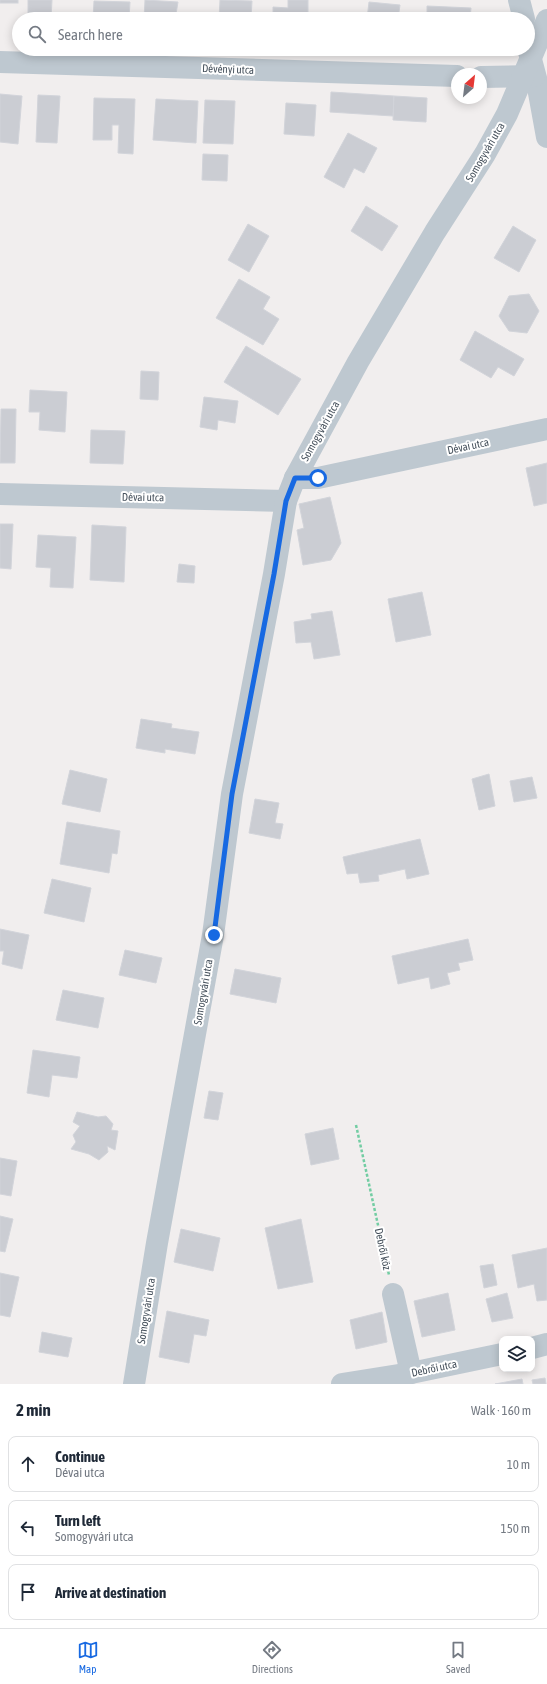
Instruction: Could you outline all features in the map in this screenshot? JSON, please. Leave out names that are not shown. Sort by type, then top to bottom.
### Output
[{"type":"street","points":[[519,0],[522,12]]},
{"type":"street","name":"Somogyvári utca","points":[[535,49],[547,20]]},
{"type":"street","name":"Dévényi utca","points":[[0,62],[451,76]]},
{"type":"street","points":[[487,75],[529,64],[547,136]]},
{"type":"street","name":"Somogyvári utca","points":[[134,1384],[157,1243],[214,935],[232,794],[274,574],[286,501],[295,478],[358,362],[435,232],[485,154],[507,114],[529,64]]},
{"type":"street","name":"Dévai utca","points":[[295,478],[318,478],[547,429]]},
{"type":"street","name":"Dévai utca","points":[[0,494],[286,501]]},
{"type":"street","points":[[393,1294],[411,1373]]},
{"type":"street","points":[[535,1347],[547,1344]]},
{"type":"street","name":"Debrői utca","points":[[342,1384],[411,1373],[499,1355]]},
{"type":"path","name":"Debrői köz","points":[[356,1125],[393,1294]]},
{"type":"building","points":[[0,0],[18,0],[18,3],[0,3]]},
{"type":"building","points":[[28,0],[52,0],[51,12],[28,12]]},
{"type":"building","points":[[145,0],[178,2],[176,12],[144,12]]},
{"type":"building","points":[[220,0],[252,1],[251,12],[219,12]]},
{"type":"building","points":[[288,0],[308,0],[308,12],[273,12],[273,7],[288,8]]},
{"type":"building","points":[[94,1],[130,2],[129,12],[93,12]]},
{"type":"building","points":[[369,2],[400,5],[399,12],[368,12]]},
{"type":"building","points":[[427,6],[471,8],[471,12],[427,12]]},
{"type":"building","points":[[331,92],[394,96],[393,116],[330,112]]},
{"type":"building","points":[[0,94],[22,96],[18,144],[0,142]]},
{"type":"building","points":[[38,95],[60,96],[57,143],[36,142]]},
{"type":"building","points":[[394,96],[427,98],[426,122],[393,120]]},
{"type":"building","points":[[94,98],[135,99],[133,154],[118,153],[119,125],[112,125],[112,140],[93,140]]},
{"type":"building","points":[[156,99],[198,101],[196,143],[153,140]]},
{"type":"building","points":[[205,100],[235,101],[233,144],[203,143]]},
{"type":"building","points":[[286,103],[316,105],[314,136],[284,134]]},
{"type":"building","points":[[348,133],[377,148],[364,173],[354,168],[344,188],[324,177]]},
{"type":"building","points":[[203,154],[228,155],[227,181],[202,180]]},
{"type":"building","points":[[366,206],[398,226],[382,251],[351,231]]},
{"type":"building","points":[[248,224],[269,236],[249,272],[228,260]]},
{"type":"building","points":[[513,226],[536,240],[519,272],[494,258]]},
{"type":"building","points":[[239,279],[270,297],[263,309],[279,319],[263,345],[216,318]]},
{"type":"building","points":[[529,294],[539,311],[527,333],[509,331],[499,316],[509,296]]},
{"type":"building","points":[[475,331],[524,359],[514,376],[498,367],[491,378],[460,360]]},
{"type":"building","points":[[246,346],[301,379],[278,415],[224,382]]},
{"type":"building","points":[[141,371],[159,372],[158,400],[140,399]]},
{"type":"building","points":[[30,390],[67,392],[65,432],[39,430],[40,412],[29,412]]},
{"type":"building","points":[[204,397],[238,401],[235,423],[218,420],[217,430],[200,427]]},
{"type":"building","points":[[1,409],[16,409],[15,463],[0,463]]},
{"type":"building","points":[[91,430],[125,431],[123,464],[90,463]]},
{"type":"building","points":[[547,463],[547,503],[534,506],[526,468]]},
{"type":"building","points":[[330,497],[341,543],[331,560],[303,565],[297,530],[304,528],[299,504]]},
{"type":"building","points":[[0,524],[13,524],[11,569],[0,568]]},
{"type":"building","points":[[92,525],[126,527],[124,582],[90,580]]},
{"type":"building","points":[[38,535],[76,537],[73,588],[50,587],[51,568],[36,567]]},
{"type":"building","points":[[179,564],[195,566],[194,583],[177,582]]},
{"type":"building","points":[[422,592],[431,635],[396,642],[388,599]]},
{"type":"building","points":[[332,611],[340,655],[314,659],[311,642],[296,643],[294,622],[312,619],[311,614]]},
{"type":"building","points":[[141,719],[172,724],[171,728],[199,732],[195,754],[165,749],[165,753],[136,748]]},
{"type":"building","points":[[70,770],[107,779],[100,812],[62,804]]},
{"type":"building","points":[[489,774],[495,806],[479,810],[472,779]]},
{"type":"building","points":[[532,777],[537,798],[514,802],[510,781]]},
{"type":"building","points":[[255,799],[279,803],[275,823],[283,824],[280,839],[249,833]]},
{"type":"building","points":[[67,822],[120,831],[117,854],[112,853],[109,873],[60,864]]},
{"type":"building","points":[[420,839],[429,874],[407,879],[405,869],[378,875],[379,881],[360,883],[358,873],[347,874],[343,857]]},
{"type":"building","points":[[52,879],[91,888],[84,922],[44,913]]},
{"type":"building","points":[[0,929],[29,935],[22,969],[2,964],[4,951],[0,951]]},
{"type":"building","points":[[468,939],[473,960],[458,963],[460,970],[447,973],[450,984],[431,989],[429,977],[398,984],[392,956]]},
{"type":"building","points":[[125,950],[162,958],[156,983],[119,975]]},
{"type":"building","points":[[235,969],[281,978],[276,1003],[230,994]]},
{"type":"building","points":[[63,990],[104,998],[98,1028],[56,1020]]},
{"type":"building","points":[[33,1050],[80,1057],[77,1078],[52,1075],[49,1097],[27,1093]]},
{"type":"building","points":[[209,1091],[223,1093],[218,1120],[204,1118]]},
{"type":"building","points":[[77,1112],[98,1117],[106,1116],[113,1124],[111,1130],[118,1131],[115,1150],[107,1146],[108,1152],[99,1160],[89,1154],[71,1149],[76,1142],[73,1135],[80,1126],[73,1122]]},
{"type":"building","points":[[333,1128],[339,1159],[311,1165],[305,1134]]},
{"type":"building","points":[[0,1158],[17,1161],[11,1196],[0,1194]]},
{"type":"building","points":[[0,1216],[13,1219],[5,1252],[0,1251]]},
{"type":"building","points":[[301,1219],[313,1282],[278,1289],[265,1228]]},
{"type":"building","points":[[181,1229],[220,1238],[213,1271],[174,1262]]},
{"type":"building","points":[[547,1248],[547,1300],[537,1301],[534,1284],[518,1288],[512,1255]]},
{"type":"building","points":[[493,1264],[497,1285],[484,1288],[480,1266]]},
{"type":"building","points":[[0,1273],[19,1277],[10,1317],[0,1315]]},
{"type":"building","points":[[448,1293],[455,1330],[422,1337],[414,1301]]},
{"type":"building","points":[[507,1293],[513,1318],[492,1322],[486,1299]]},
{"type":"building","points":[[167,1311],[209,1320],[206,1336],[194,1334],[189,1363],[159,1357]]},
{"type":"building","points":[[382,1312],[387,1342],[356,1349],[350,1320]]},
{"type":"building","points":[[42,1332],[72,1338],[68,1357],[39,1352]]},
{"type":"building","points":[[545,1378],[546,1384],[533,1384],[532,1380]]},
{"type":"building","points":[[522,1379],[523,1384],[495,1384]]},
{"type":"route","points":[[214,935],[232,794],[274,574],[286,501],[295,478],[318,478]]}]
